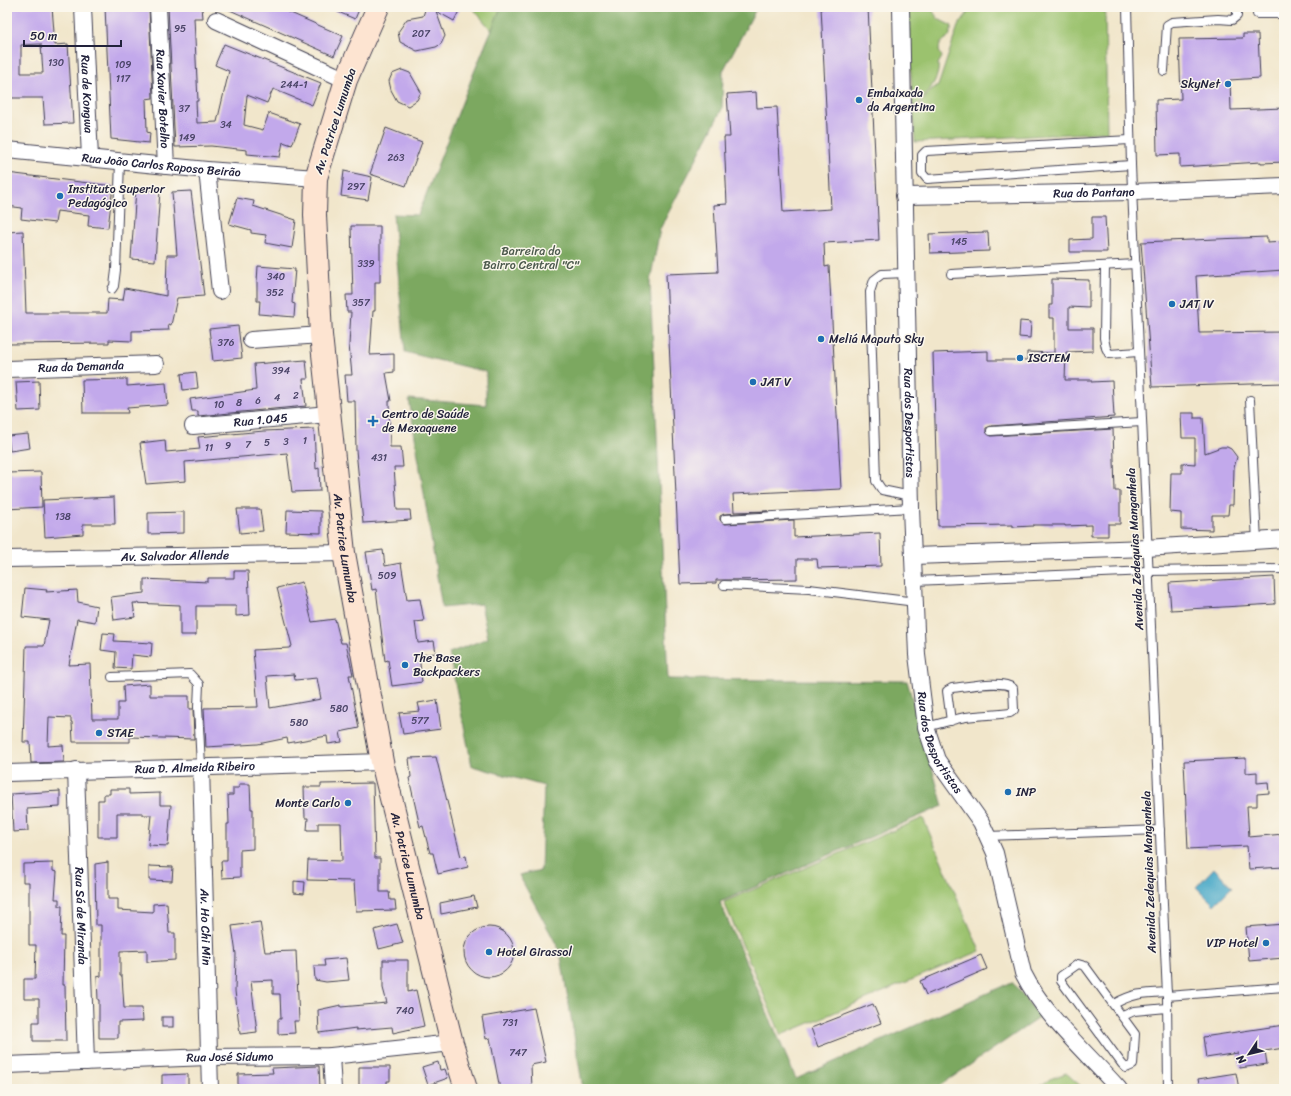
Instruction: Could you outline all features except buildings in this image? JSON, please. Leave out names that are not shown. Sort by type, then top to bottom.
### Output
[{"type":"main road","name":"Av. Patrice Lumumba","points":[[378,7],[346,80],[316,178],[315,214],[328,414],[344,553],[382,762],[452,1043],[466,1089]]},
{"type":"street","name":"Rua de Kongwa","points":[[84,7],[90,158]]},
{"type":"street","name":"Rua Xavier Botelho","points":[[158,7],[166,166]]},
{"type":"street","name":"Rua dos Desportistas","points":[[901,7],[911,502],[916,581],[917,655],[926,727],[938,760],[984,829],[995,853],[1024,973],[1032,989],[1043,1006],[1119,1089]]},
{"type":"street","points":[[216,20],[346,80]]},
{"type":"street","name":"Rua João Carlos Raposo Beirão","points":[[7,150],[206,170],[316,178]]},
{"type":"street","points":[[206,170],[220,291]]},
{"type":"street","name":"Rua do Pantano","points":[[904,196],[1133,192],[1284,186]]},
{"type":"street","points":[[251,340],[322,335]]},
{"type":"street","name":"Rua da Demanda","points":[[7,369],[156,364]]},
{"type":"street","name":"Rua 1.045","points":[[193,426],[328,414]]},
{"type":"street","points":[[914,556],[1146,548],[1257,542],[1284,539]]},
{"type":"street","name":"Av. Salvador Allende","points":[[7,559],[344,553]]},
{"type":"street","name":"Rua D. Almeida Ribeiro","points":[[7,773],[201,766],[382,762]]},
{"type":"street","name":"Av. Ho Chi Min","points":[[201,766],[210,1089]]},
{"type":"street","name":"Rua Sá de Miranda","points":[[76,770],[86,1062]]},
{"type":"street","name":"Rua José Sidumo","points":[[7,1065],[208,1057],[331,1056],[452,1043]]},
{"type":"street","points":[[331,1056],[333,1089]]},
{"type":"lane","name":"Avenida Zedequias Manganhela","points":[[1127,7],[1130,140],[1146,548],[1167,994],[1168,1089]]},
{"type":"lane","points":[[1164,72],[1167,25],[1172,22],[1218,19],[1232,20],[1237,16],[1236,7]]},
{"type":"lane","points":[[1256,14],[1284,14]]},
{"type":"lane","points":[[1130,140],[926,151],[922,155],[922,173],[927,179],[1131,166]]},
{"type":"lane","points":[[112,289],[114,286],[116,257],[120,162]]},
{"type":"lane","points":[[951,274],[1136,264]]},
{"type":"lane","points":[[1105,266],[1104,338],[1106,348],[1109,354],[1139,352]]},
{"type":"lane","points":[[906,273],[882,274],[874,280],[870,292],[876,481],[882,490],[911,502]]},
{"type":"lane","points":[[1250,400],[1257,542]]},
{"type":"lane","points":[[990,431],[1142,422]]},
{"type":"lane","points":[[725,519],[911,502]]},
{"type":"lane","points":[[916,581],[1148,571],[1284,568]]},
{"type":"lane","points":[[724,585],[809,590],[916,602]]},
{"type":"lane","points":[[112,677],[170,674],[190,674],[194,676],[199,684],[198,707],[201,766]]},
{"type":"lane","points":[[926,727],[951,721],[966,717],[1010,713],[1014,710],[1013,688],[1009,685],[994,684],[952,688],[947,691],[951,721]]},
{"type":"lane","points":[[984,829],[1160,830]]},
{"type":"lane","points":[[1078,964],[1085,966],[1114,1004],[1135,1034],[1133,1065],[1126,1068],[1061,981],[1061,976],[1078,964]]},
{"type":"lane","points":[[1114,1004],[1129,996],[1139,993],[1167,994],[1284,987]]},
{"type":"lane","points":[[1123,1016],[1134,1011],[1167,1008]]},
{"type":"green space","points":[[472,7],[501,7],[492,31]]},
{"type":"green space","name":"Barreira do Bairro Central \"C\"","points":[[501,7],[757,7],[723,71],[722,109],[660,229],[650,281],[668,679],[907,681],[943,806],[720,902],[796,1079],[1012,982],[1040,1017],[935,1089],[583,1089],[560,951],[519,875],[541,870],[544,786],[472,766],[449,653],[488,638],[481,604],[442,608],[409,399],[486,405],[486,372],[405,352],[393,214],[418,215]]},
{"type":"green space","points":[[972,7],[1101,7],[1105,11],[1107,132],[915,142],[913,113],[932,89],[938,86],[958,26]]},
{"type":"green space","points":[[931,8],[938,19],[952,26],[949,37],[941,43],[939,48],[942,57],[938,64],[937,76],[926,94],[913,109],[907,10]]},
{"type":"green space","points":[[923,818],[980,951],[781,1035],[724,902]]},
{"type":"green space","points":[[1066,1073],[1084,1089],[1036,1089],[1050,1079]]},
{"type":"water","points":[[1214,868],[1232,887],[1214,905],[1196,887]]},
{"type":"place","name":"SkyNet","points":[[1228,84]]},
{"type":"place","name":"Embaixada da Argentina","points":[[859,100]]},
{"type":"place","name":"Instituto Superior Pedagógico","points":[[60,196]]},
{"type":"place","name":"JAT IV","points":[[1172,304]]},
{"type":"place","name":"Meliá Maputo Sky","points":[[821,339]]},
{"type":"place","name":"ISCTEM","points":[[1020,358]]},
{"type":"place","name":"JAT V","points":[[753,382]]},
{"type":"place","name":"Centro de Saúde de Mexaquene","points":[[373,421]]},
{"type":"place","name":"The Base Backpackers","points":[[405,665]]},
{"type":"place","name":"STAE","points":[[99,733]]},
{"type":"place","name":"INP","points":[[1008,792]]},
{"type":"place","name":"Monte Carlo","points":[[348,803]]},
{"type":"place","name":"VIP Hotel","points":[[1266,943]]},
{"type":"place","name":"Hotel Girassol","points":[[489,952]]}]
